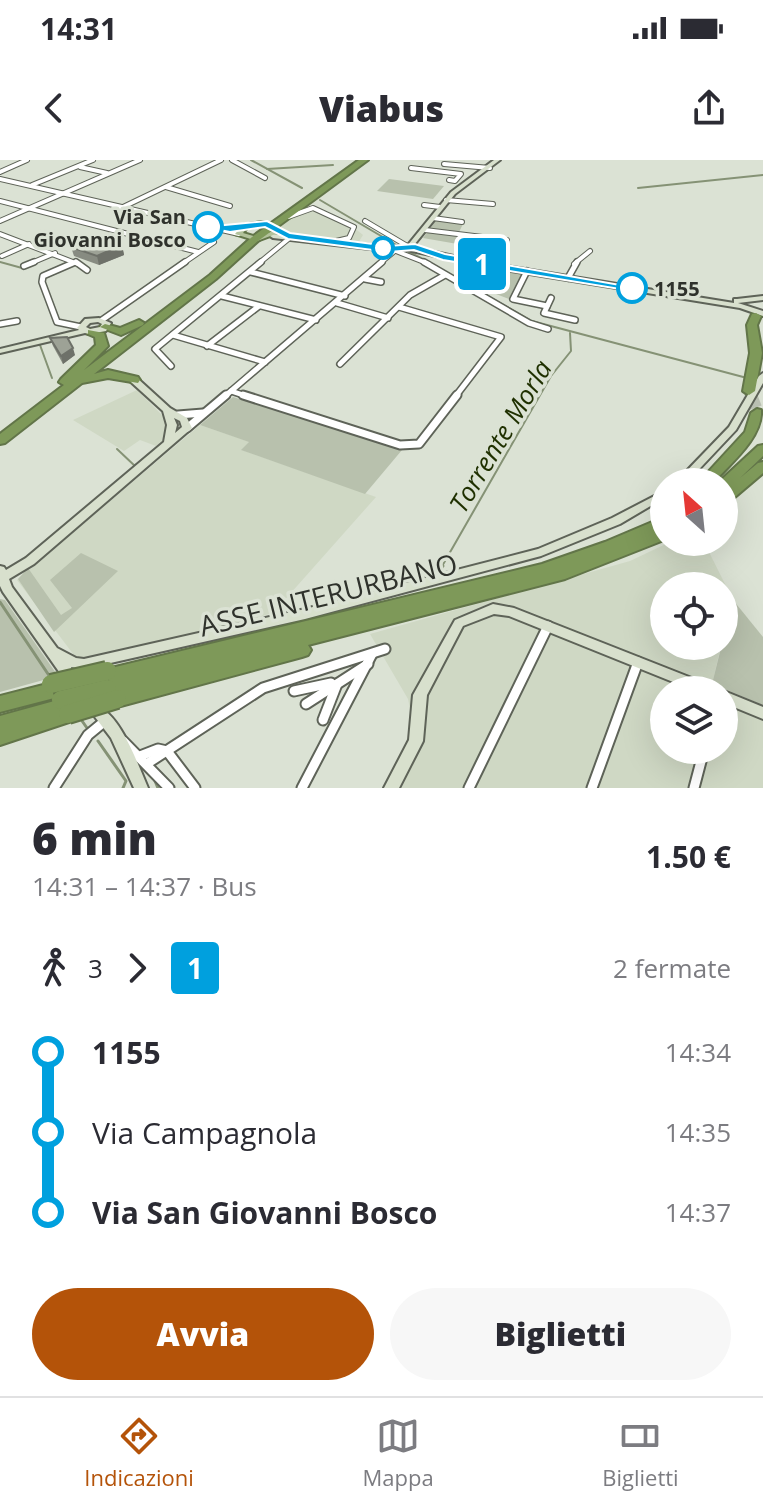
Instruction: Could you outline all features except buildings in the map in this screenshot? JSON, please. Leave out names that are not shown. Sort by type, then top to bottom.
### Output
[{"type":"highway","points":[[277,232],[283,219],[323,181],[351,160]]},
{"type":"highway","points":[[0,440],[198,281],[246,237],[277,232],[304,200],[320,194],[364,160]]},
{"type":"highway","points":[[0,431],[130,340],[213,277],[246,237]]},
{"type":"highway","points":[[104,324],[113,332],[130,330],[198,281]]},
{"type":"highway","points":[[751,383],[756,353],[752,325],[760,315]]},
{"type":"highway","points":[[66,385],[102,346],[100,335],[86,330]]},
{"type":"highway","points":[[130,340],[122,361],[134,380]]},
{"type":"highway","points":[[66,385],[108,374],[134,380]]},
{"type":"highway","points":[[719,468],[751,433],[757,413]]},
{"type":"highway","points":[[738,479],[763,449]]},
{"type":"highway","points":[[738,482],[763,466]]},
{"type":"highway","points":[[738,483],[763,473]]},
{"type":"highway","points":[[474,587],[600,545],[650,521]]},
{"type":"highway","name":"ASSE INTERURBANO","points":[[110,686],[148,666],[474,587],[584,556],[650,528]]},
{"type":"highway","name":"ASSE INTERURBANO","points":[[0,704],[263,656],[305,640],[565,573],[650,540]]},
{"type":"highway","points":[[0,696],[61,694],[299,651],[374,623]]},
{"type":"highway","points":[[0,724],[61,694]]},
{"type":"highway","points":[[0,736],[61,694]]},
{"type":"highway","name":"ASSE INTERURBANO","points":[[0,715],[61,694]]},
{"type":"main road","points":[[246,237],[245,226],[277,232]]},
{"type":"street","points":[[0,172],[27,160]]},
{"type":"street","points":[[30,186],[93,160]]},
{"type":"street","points":[[0,221],[140,160]]},
{"type":"street","points":[[121,208],[221,160]]},
{"type":"street","points":[[232,160],[265,178]]},
{"type":"street","points":[[61,694],[51,651],[1,576],[30,561],[404,248],[425,230],[446,200],[497,160]]},
{"type":"street","points":[[444,164],[490,168]]},
{"type":"street","points":[[78,166],[109,173]]},
{"type":"street","points":[[411,168],[461,174],[455,181],[449,180]]},
{"type":"street","points":[[0,179],[179,223],[230,229],[245,226]]},
{"type":"street","points":[[166,187],[230,206]]},
{"type":"street","points":[[446,200],[493,204]]},
{"type":"street","points":[[0,201],[198,252]]},
{"type":"street","points":[[424,205],[440,207]]},
{"type":"street","points":[[283,219],[313,208],[354,227],[349,238],[332,242]]},
{"type":"street","points":[[433,218],[462,222]]},
{"type":"street","points":[[365,221],[368,226],[445,275],[548,329]]},
{"type":"street","points":[[230,229],[246,237]]},
{"type":"street","points":[[425,230],[507,240],[496,266]]},
{"type":"street","points":[[171,366],[155,349],[251,272],[277,232],[332,242],[425,251],[496,266],[747,307],[760,315]]},
{"type":"street","points":[[0,234],[55,253],[87,270]]},
{"type":"street","points":[[0,351],[104,324],[214,242]]},
{"type":"street","points":[[2,256],[29,244]]},
{"type":"street","points":[[568,278],[573,265],[590,251]]},
{"type":"street","points":[[24,266],[55,253]]},
{"type":"street","points":[[73,263],[43,276],[42,282],[57,322],[86,330]]},
{"type":"street","points":[[527,271],[513,299],[547,306]]},
{"type":"street","points":[[251,272],[345,296]]},
{"type":"street","points":[[340,364],[418,289],[445,275]]},
{"type":"street","points":[[365,279],[381,282]]},
{"type":"street","points":[[222,296],[316,320]]},
{"type":"street","points":[[551,298],[544,313],[575,320]]},
{"type":"street","points":[[708,300],[763,298]]},
{"type":"street","points":[[337,303],[388,318]]},
{"type":"street","points":[[207,346],[259,305]]},
{"type":"street","points":[[231,391],[414,446],[431,430],[501,339],[498,334],[399,307]]},
{"type":"street","points":[[0,324],[17,321]]},
{"type":"street","points":[[173,335],[265,362]]},
{"type":"street","points":[[695,468],[726,438],[751,383],[763,376]]},
{"type":"street","points":[[134,380],[187,428]]},
{"type":"street","points":[[172,415],[205,413]]},
{"type":"street","points":[[169,442],[172,415]]},
{"type":"street","points":[[51,651],[74,663],[91,663],[421,584],[568,542],[650,501]]},
{"type":"street","points":[[391,788],[416,741],[420,695],[459,623],[493,609],[510,611],[672,676]]},
{"type":"street","points":[[469,788],[548,626]]},
{"type":"street","points":[[306,704],[385,649]]},
{"type":"street","points":[[144,760],[167,751],[263,688],[370,658]]},
{"type":"street","points":[[302,788],[370,658]]},
{"type":"street","points":[[592,788],[638,662]]},
{"type":"street","points":[[294,691],[337,682]]},
{"type":"street","points":[[323,720],[337,682]]},
{"type":"street","points":[[738,703],[763,713]]},
{"type":"street","points":[[54,788],[97,724],[116,734],[169,788]]},
{"type":"street","points":[[116,734],[141,788]]},
{"type":"street","points":[[167,751],[195,788]]},
{"type":"street","points":[[694,788],[700,764]]},
{"type":"shaded area","points":[[389,179],[444,186],[433,199],[377,191]]},
{"type":"shaded area","points":[[312,209],[322,210],[347,222],[363,235],[358,243],[285,233],[277,225]]},
{"type":"shaded area","points":[[437,219],[463,224],[458,234],[505,240],[496,263],[466,258],[469,246],[423,238]]},
{"type":"shaded area","points":[[504,268],[524,271],[509,299],[475,286]]},
{"type":"shaded area","points":[[137,390],[168,421],[167,437],[156,446],[140,440],[124,451],[73,420]]},
{"type":"shaded area","points":[[233,397],[402,450],[365,494],[241,450],[249,442],[200,425]]},
{"type":"shaded area","points":[[200,425],[250,442],[242,450],[376,497],[274,612],[241,624],[80,663],[17,580]]},
{"type":"shaded area","points":[[650,552],[650,556],[711,556],[719,572],[650,572],[650,660],[718,660],[714,676],[650,676],[650,764],[738,764],[738,695],[763,705],[763,788],[384,788],[414,728],[408,699],[370,634],[630,561]]},
{"type":"shaded area","points":[[81,553],[118,571],[54,632],[18,579],[28,568],[61,615],[72,608],[50,580]]},
{"type":"shaded area","points":[[0,599],[5,600],[58,676],[0,692]]},
{"type":"shaded area","points":[[738,606],[763,637],[763,705],[738,695],[738,676],[714,676],[718,660],[738,660]]},
{"type":"waterway","name":"Torrente Morla","points":[[251,160],[267,169]]},
{"type":"waterway","points":[[267,169],[333,165]]},
{"type":"waterway","name":"Torrente Morla","points":[[267,169],[302,188]]},
{"type":"waterway","points":[[638,188],[763,175]]},
{"type":"waterway","name":"Torrente Morla","points":[[320,200],[398,246]]},
{"type":"waterway","name":"Torrente Morla","points":[[403,249],[423,259]]},
{"type":"waterway","points":[[0,262],[22,268]]},
{"type":"waterway","points":[[463,282],[532,321],[747,378]]},
{"type":"waterway","name":"Torrente Morla","points":[[441,568],[551,376],[571,351],[570,333]]},
{"type":"waterway","points":[[40,345],[52,378]]},
{"type":"waterway","points":[[117,449],[136,467]]},
{"type":"waterway","name":"Torrente Morla","points":[[438,574],[443,566]]},
{"type":"waterway","points":[[0,602],[50,677]]},
{"type":"waterway","points":[[80,718],[87,728]]},
{"type":"waterway","points":[[98,741],[126,781],[123,788]]},
{"type":"waterway","points":[[155,781],[158,788]]},
{"type":"tunnel","points":[[749,391],[751,397]]},
{"type":"tunnel","points":[[750,395],[757,413]]},
{"type":"bus line","name":"1","points":[[208,227],[230,229],[267,224],[288,236],[388,249],[415,247],[443,257],[632,288]]},
{"type":"place","name":"Via San Giovanni Bosco","points":[[208,227]]},
{"type":"place","name":"1155","points":[[632,288]]}]
